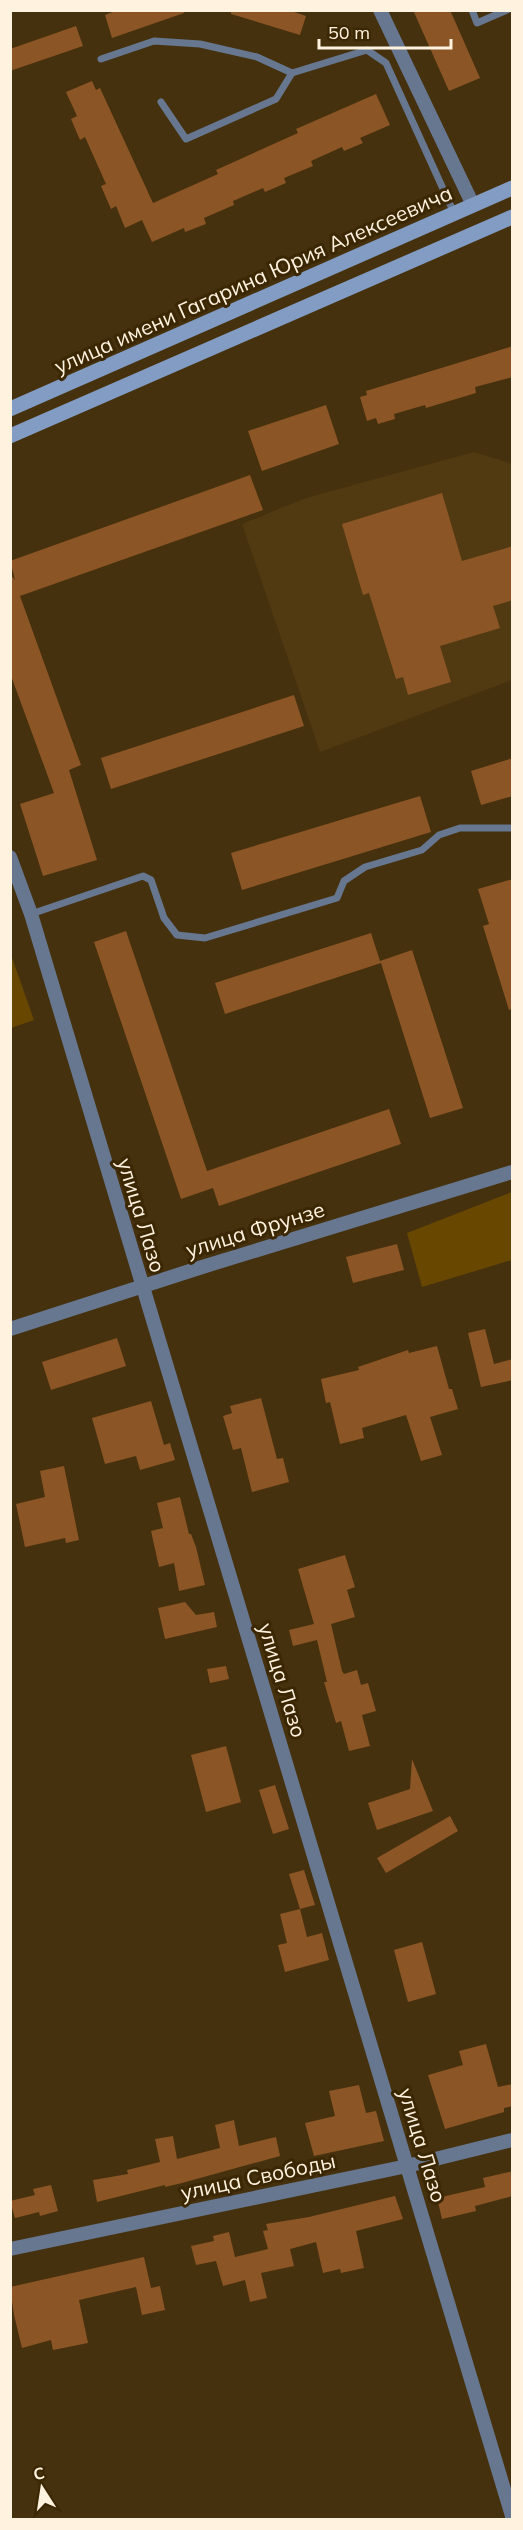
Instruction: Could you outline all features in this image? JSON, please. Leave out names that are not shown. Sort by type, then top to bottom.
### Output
[{"type":"street","points":[[380,10],[473,204]]},
{"type":"street","name":"улица имени Гагарина Юрия Алексеевича","points":[[10,409],[513,188]]},
{"type":"street","points":[[10,436],[513,217]]},
{"type":"street","name":"улица Лазо","points":[[10,857],[31,914],[513,2516]]},
{"type":"street","name":"улица Фрунзе","points":[[10,1329],[513,1172]]},
{"type":"street","name":"улица Свободы","points":[[10,2249],[407,2166],[513,2140]]},
{"type":"lane","points":[[472,10],[477,23],[507,10]]},
{"type":"lane","points":[[100,59],[154,41],[200,44],[257,57],[292,73]]},
{"type":"lane","points":[[161,102],[186,139],[276,99],[292,73],[367,50],[386,63],[454,213]]},
{"type":"lane","points":[[31,914],[143,876],[151,880],[164,918],[177,935],[205,938],[338,898],[344,882],[365,867],[422,850],[440,835],[460,828],[513,828]]},
{"type":"shaded area","points":[[474,452],[512,464],[512,680],[320,752],[242,524],[306,498]]},
{"type":"shaded area","points":[[10,952],[34,1020],[11,1028],[10,1028]]},
{"type":"shaded area","points":[[512,1192],[512,1260],[422,1287],[407,1233]]},
{"type":"building","points":[[118,10],[184,10],[184,13],[112,38],[105,15]]},
{"type":"building","points":[[231,10],[288,10],[306,16],[300,35],[231,14]]},
{"type":"building","points":[[413,10],[450,10],[480,78],[449,91]]},
{"type":"building","points":[[76,26],[83,46],[10,71],[10,49]]},
{"type":"building","points":[[92,81],[96,90],[100,88],[153,203],[218,174],[216,170],[298,133],[296,129],[376,94],[390,125],[360,138],[363,143],[344,151],[342,147],[311,161],[313,166],[284,178],[286,183],[265,192],[263,188],[233,201],[234,205],[204,218],[206,224],[185,232],[184,228],[152,242],[142,220],[125,228],[116,206],[111,209],[101,186],[106,184],[85,137],[80,140],[71,119],[77,116],[66,92]]},
{"type":"building","points":[[513,346],[513,377],[475,387],[476,393],[426,408],[425,405],[394,414],[395,419],[378,424],[376,418],[367,421],[360,397],[367,395],[366,391]]},
{"type":"building","points":[[326,405],[339,444],[262,471],[248,431]]},
{"type":"building","points":[[250,475],[263,510],[20,596],[81,765],[69,770],[97,860],[43,876],[20,804],[54,793],[10,673],[10,574],[15,580],[10,561]]},
{"type":"building","points":[[442,493],[462,561],[513,546],[513,600],[493,606],[500,628],[440,646],[451,682],[408,695],[403,677],[396,679],[369,593],[363,595],[342,524]]},
{"type":"building","points":[[294,695],[304,726],[111,789],[101,758]]},
{"type":"building","points":[[513,758],[513,796],[481,805],[471,771]]},
{"type":"building","points":[[420,796],[431,832],[242,890],[231,853]]},
{"type":"building","points":[[513,879],[513,1009],[509,1010],[483,926],[489,924],[478,889]]},
{"type":"building","points":[[126,931],[207,1171],[389,1109],[401,1144],[219,1206],[213,1188],[181,1199],[94,942]]},
{"type":"building","points":[[371,933],[380,961],[412,950],[463,1108],[430,1118],[381,963],[225,1014],[215,983]]},
{"type":"building","points":[[397,1244],[404,1270],[353,1283],[346,1257]]},
{"type":"building","points":[[485,1329],[494,1364],[513,1359],[513,1380],[481,1387],[468,1333]]},
{"type":"building","points":[[117,1338],[126,1366],[51,1390],[42,1362]]},
{"type":"building","points":[[437,1346],[449,1389],[452,1389],[458,1409],[430,1417],[442,1455],[421,1461],[406,1415],[362,1428],[364,1438],[340,1444],[330,1402],[326,1403],[321,1379],[359,1370],[358,1367],[408,1350],[409,1353]]},
{"type":"building","points":[[261,1398],[277,1459],[283,1458],[289,1482],[252,1492],[241,1448],[233,1450],[223,1416],[232,1413],[230,1406]]},
{"type":"building","points":[[151,1401],[164,1445],[170,1443],[175,1460],[140,1470],[136,1456],[105,1464],[92,1418]]},
{"type":"building","points":[[64,1466],[79,1540],[66,1543],[65,1538],[25,1547],[16,1504],[45,1497],[40,1471]]},
{"type":"building","points":[[180,1497],[205,1585],[179,1591],[174,1563],[159,1567],[151,1531],[163,1528],[157,1503]]},
{"type":"building","points":[[345,1555],[355,1587],[347,1590],[355,1617],[331,1624],[342,1671],[344,1674],[357,1670],[361,1685],[368,1683],[376,1711],[362,1715],[370,1746],[349,1751],[341,1721],[336,1723],[324,1682],[327,1682],[317,1640],[293,1646],[289,1630],[314,1624],[298,1569]]},
{"type":"building","points":[[185,1602],[196,1615],[214,1612],[217,1627],[165,1639],[158,1608]]},
{"type":"building","points":[[226,1666],[229,1679],[210,1683],[207,1669]]},
{"type":"building","points":[[226,1746],[241,1802],[206,1812],[191,1755]]},
{"type":"building","points":[[412,1759],[433,1811],[377,1830],[368,1803],[410,1789]]},
{"type":"building","points":[[275,1785],[289,1829],[273,1834],[259,1790]]},
{"type":"building","points":[[450,1816],[458,1831],[386,1873],[377,1858]]},
{"type":"building","points":[[304,1870],[315,1905],[300,1909],[289,1874]]},
{"type":"building","points":[[300,1909],[307,1937],[322,1933],[329,1960],[285,1972],[278,1945],[287,1943],[280,1914]]},
{"type":"building","points":[[422,1942],[436,1994],[408,2002],[394,1950]]},
{"type":"building","points":[[486,2044],[498,2087],[513,2084],[513,2106],[504,2108],[504,2112],[445,2129],[428,2075],[463,2065],[459,2051]]},
{"type":"building","points":[[359,2085],[366,2113],[376,2111],[384,2141],[314,2156],[305,2123],[335,2116],[329,2091]]},
{"type":"building","points":[[234,2120],[239,2146],[276,2137],[280,2156],[182,2183],[97,2202],[93,2180],[128,2174],[127,2170],[160,2162],[155,2139],[173,2136],[177,2159],[220,2148],[215,2125]]},
{"type":"building","points":[[513,2171],[513,2196],[475,2206],[476,2211],[442,2219],[437,2198],[485,2187],[483,2178]]},
{"type":"building","points":[[51,2185],[58,2211],[40,2216],[39,2212],[15,2218],[10,2201],[35,2195],[33,2189]]},
{"type":"building","points":[[395,2196],[403,2219],[356,2231],[364,2268],[341,2273],[340,2269],[323,2273],[316,2242],[290,2249],[294,2266],[261,2273],[267,2298],[250,2302],[245,2280],[223,2286],[216,2261],[196,2265],[191,2246],[214,2241],[213,2236],[229,2232],[235,2257],[268,2249],[263,2231],[268,2230],[266,2224],[309,2217]]},
{"type":"building","points":[[144,2257],[151,2288],[160,2286],[165,2310],[142,2315],[136,2287],[79,2300],[88,2343],[53,2350],[51,2340],[22,2348],[10,2287]]}]
